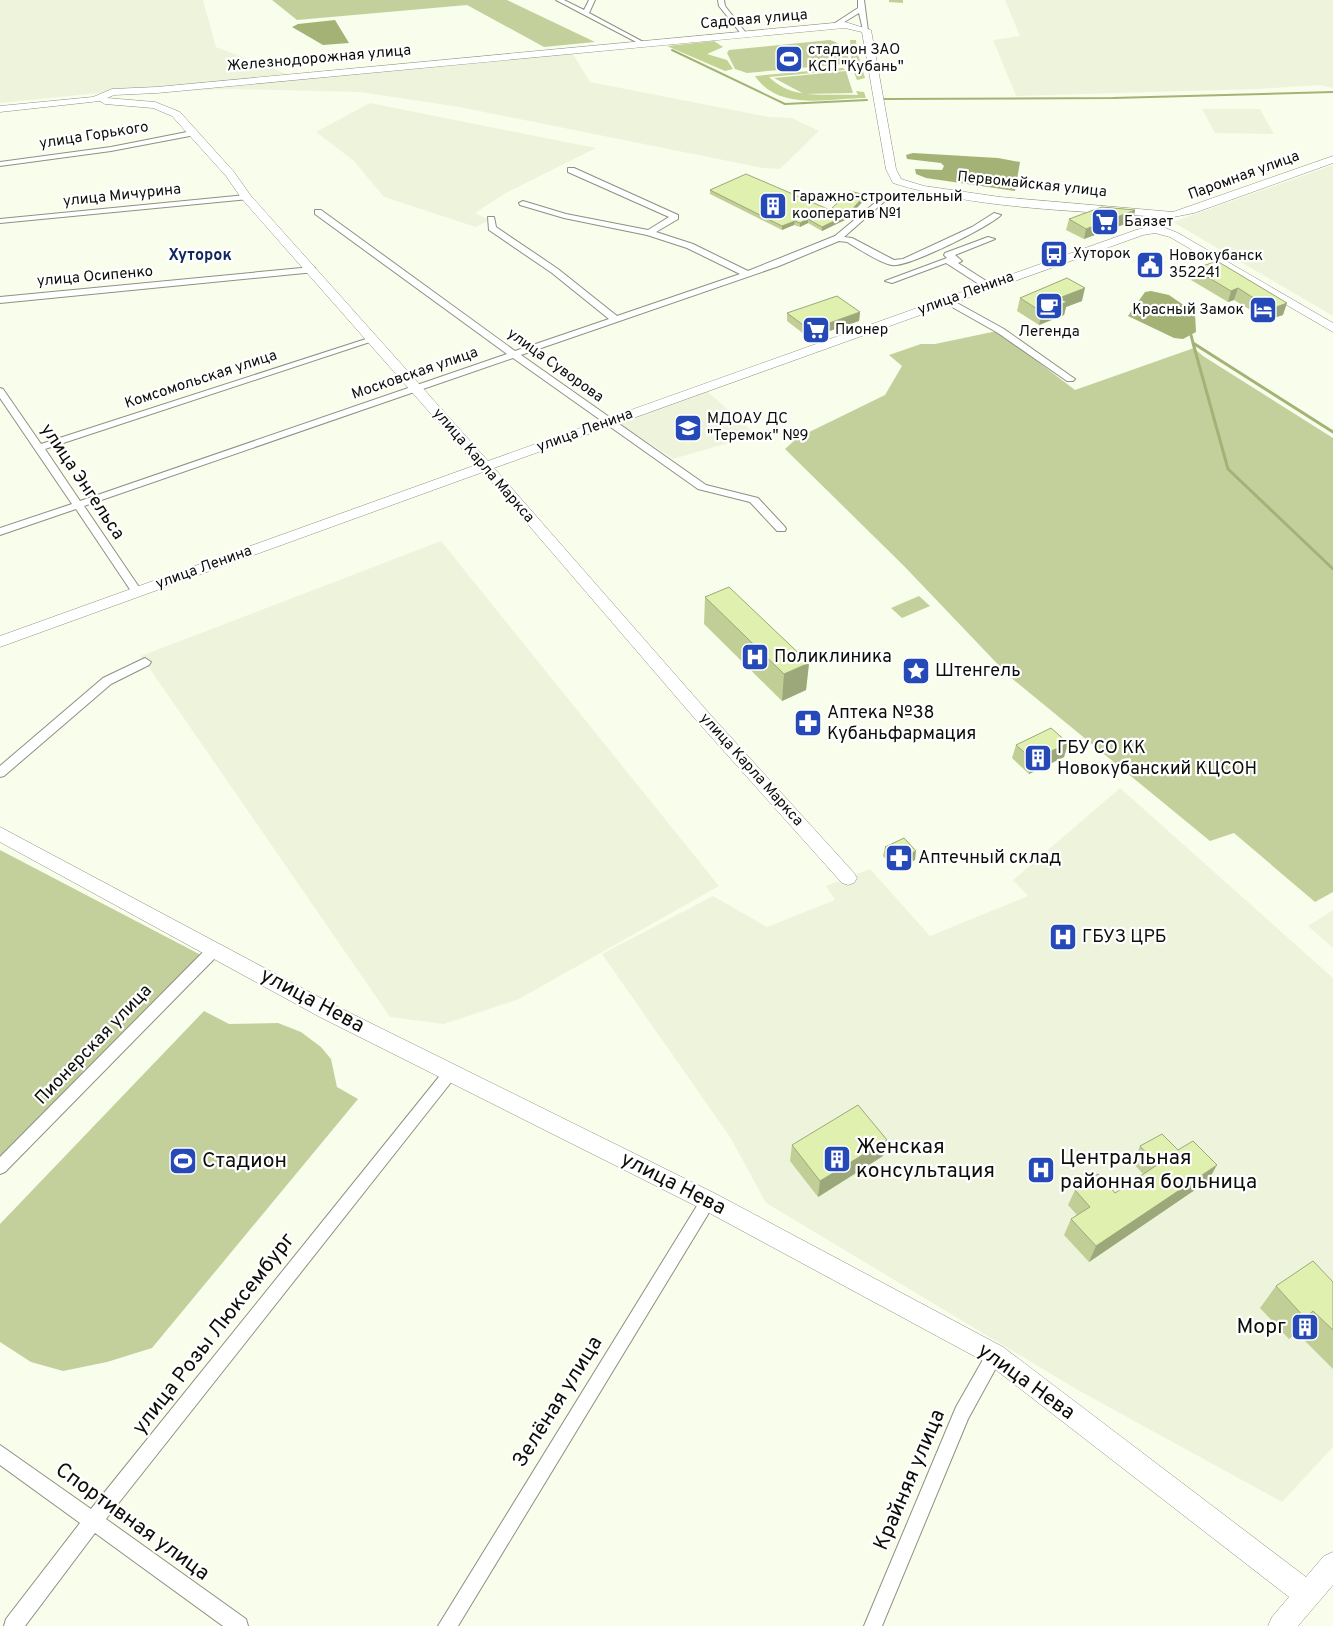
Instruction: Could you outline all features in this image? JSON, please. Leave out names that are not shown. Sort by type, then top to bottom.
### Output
[{"type":"main road","name":"Садовая улица","points":[[644,44],[845,25],[866,30]]},
{"type":"main road","name":"Первомайская улица","points":[[866,30],[882,113],[888,158],[897,182],[923,189],[981,197],[1164,216]]},
{"type":"main road","name":"Железнодорожная улица","points":[[0,109],[95,100],[112,92],[157,90],[644,44]]},
{"type":"main road","name":"улица Карла Маркса","points":[[95,100],[163,107],[176,114],[230,174],[246,197],[372,340],[417,388],[702,716],[848,878]]},
{"type":"main road","name":"Паромная улица","points":[[1164,216],[1190,211],[1333,159]]},
{"type":"main road","points":[[1164,216],[1156,230],[1176,236],[1333,328]]},
{"type":"main road","name":"улица Ленина","points":[[0,642],[991,285],[1140,232],[1156,230]]},
{"type":"main road","name":"улица Нева","points":[[0,834],[325,1010],[708,1201],[995,1355],[1308,1596]]},
{"type":"main road","points":[[1281,1626],[1333,1566]]},
{"type":"street","points":[[559,0],[644,44]]},
{"type":"street","points":[[586,13],[592,0]]},
{"type":"street","points":[[721,0],[722,6],[744,34]]},
{"type":"street","points":[[861,0],[866,30]]},
{"type":"street","points":[[834,26],[861,9]]},
{"type":"street","name":"улица Горького","points":[[0,164],[110,149],[192,134]]},
{"type":"street","points":[[571,170],[675,217],[649,233]]},
{"type":"street","name":"улица Мичурина","points":[[0,221],[246,197]]},
{"type":"street","name":"Московская улица","points":[[0,532],[776,264],[838,238],[883,198]]},
{"type":"street","points":[[523,203],[564,216],[649,233],[698,250],[747,274]]},
{"type":"street","name":"улица Суворова","points":[[318,212],[608,422],[702,487],[754,500],[781,529]]},
{"type":"street","points":[[838,238],[849,240],[893,263],[905,260],[975,229],[998,215]]},
{"type":"street","points":[[491,219],[492,228],[522,246],[572,282],[615,319]]},
{"type":"street","points":[[991,239],[948,255],[991,285]]},
{"type":"street","points":[[889,281],[947,260],[991,285]]},
{"type":"street","name":"улица Осипенко","points":[[0,300],[312,270]]},
{"type":"street","points":[[948,301],[1001,331],[1070,379]]},
{"type":"street","name":"Комсомольская улица","points":[[39,448],[372,340]]},
{"type":"street","name":"улица Энгельса","points":[[0,391],[136,592]]},
{"type":"street","points":[[0,773],[107,681],[145,662]]},
{"type":"street","name":"Пионерская улица","points":[[0,1167],[214,950]]},
{"type":"street","name":"улица Розы Люксембург","points":[[13,1626],[93,1521],[451,1072]]},
{"type":"street","name":"Зелёная улица","points":[[447,1626],[708,1201]]},
{"type":"street","name":"Крайняя улица","points":[[873,1626],[962,1413],[995,1355]]},
{"type":"street","name":"Спортивная улица","points":[[0,1454],[239,1626]]},
{"type":"shaded area","points":[[0,0],[203,0],[216,47],[287,74],[0,103]]},
{"type":"shaded area","points":[[272,0],[507,0],[595,42],[544,47],[467,5],[297,20]]},
{"type":"shaded area","points":[[1005,0],[1333,0],[1333,88],[1319,85],[1258,89],[1016,96],[993,40],[1020,36]]},
{"type":"shaded area","points":[[335,20],[349,43],[323,45],[292,27],[298,24]]},
{"type":"shaded area","name":"стадион ЗАО КСП \"Кубань\"","points":[[830,40],[843,48],[849,61],[844,64],[747,73],[735,69],[727,53],[729,50]]},
{"type":"shaded area","points":[[850,40],[856,40],[857,51],[865,78],[857,80],[852,67]]},
{"type":"shaded area","points":[[714,41],[723,47],[707,54],[727,60],[733,69],[725,71],[667,46]]},
{"type":"shaded area","points":[[573,54],[590,82],[769,117],[792,118],[819,131],[780,169],[763,168],[459,107],[360,92],[232,89],[181,91]]},
{"type":"shaded area","points":[[843,68],[845,70],[769,77],[778,85],[800,93],[858,95],[856,91],[864,92],[866,98],[821,101],[791,99],[777,95],[765,87],[755,76]]},
{"type":"shaded area","points":[[846,71],[853,93],[804,94],[774,78]]},
{"type":"shaded area","points":[[370,103],[596,148],[504,194],[475,213],[489,220],[476,227],[384,197],[354,161],[316,132]]},
{"type":"shaded area","points":[[1202,109],[1260,109],[1274,134],[1215,133]]},
{"type":"shaded area","points":[[913,153],[998,158],[1020,162],[1015,191],[926,178],[916,174],[915,169],[942,170],[944,166],[941,163],[907,159],[906,155]]},
{"type":"shaded area","points":[[1333,165],[1333,316],[1173,222]]},
{"type":"shaded area","points":[[1151,291],[1169,295],[1195,313],[1196,332],[1183,339],[1174,338],[1128,316],[1145,292]]},
{"type":"shaded area","points":[[997,331],[1075,390],[1194,348],[1203,356],[1333,438],[1333,892],[1315,902],[1234,833],[1210,841],[1009,676],[904,566],[785,449],[797,438],[885,395],[902,366],[889,355],[921,344],[935,344]]},
{"type":"shaded area","name":"МДОАУ ДС \"Теремок\" №9","points":[[706,390],[756,435],[673,459],[617,422]]},
{"type":"shaded area","points":[[441,541],[719,886],[519,999],[444,1024],[390,1017],[141,656]]},
{"type":"shaded area","points":[[919,596],[930,606],[902,618],[891,608]]},
{"type":"shaded area","name":"Центральная районная больница","points":[[1120,788],[1333,978],[1333,1447],[1282,1502],[1076,1389],[766,1203],[730,1137],[602,954],[713,896],[767,927],[835,900],[826,886],[870,869],[930,936],[1028,896],[1013,880]]},
{"type":"shaded area","points":[[0,850],[201,955],[0,1158]]},
{"type":"shaded area","points":[[1333,910],[1333,948],[1308,926]]},
{"type":"shaded area","name":"Стадион","points":[[204,1011],[229,1024],[278,1023],[301,1032],[321,1047],[331,1059],[337,1087],[358,1099],[152,1348],[107,1362],[63,1371],[31,1362],[0,1342],[0,1224]]},
{"type":"building","name":"Гаражно-строительный кооператив №1","points":[[746,174],[830,210],[850,191],[865,195],[847,215],[822,227],[808,219],[800,223],[795,221],[782,226],[710,190]]},
{"type":"building","points":[[1102,207],[1135,210],[1086,229],[1069,219]]},
{"type":"building","points":[[1217,261],[1287,303],[1271,309],[1238,288],[1231,291],[1194,269]]},
{"type":"building","points":[[1067,278],[1085,288],[1059,298],[1067,302],[1042,312],[1020,298]]},
{"type":"building","points":[[837,296],[860,312],[810,330],[787,313]]},
{"type":"building","points":[[729,587],[809,663],[784,674],[705,597]]},
{"type":"building","points":[[1051,728],[1068,743],[1033,760],[1016,745]]},
{"type":"building","points":[[904,838],[916,851],[897,860],[885,847]]},
{"type":"building","points":[[858,1105],[887,1140],[820,1181],[792,1145]]},
{"type":"building","points":[[1162,1134],[1178,1150],[1193,1141],[1217,1165],[1096,1246],[1071,1219],[1090,1207],[1075,1190],[1098,1174],[1115,1193],[1157,1165],[1140,1146]]},
{"type":"building","points":[[1313,1261],[1333,1282],[1333,1330],[1313,1311],[1305,1318],[1276,1286]]},
{"type":"waterway","points":[[672,50],[785,104],[867,100]]},
{"type":"waterway","points":[[884,99],[1113,98],[1333,92]]},
{"type":"waterway","points":[[1191,335],[1193,343]]},
{"type":"waterway","points":[[1193,343],[1333,432]]},
{"type":"waterway","points":[[1193,343],[1228,469],[1333,569]]},
{"type":"place","name":"стадион ЗАО КСП \"Кубань\"","points":[[789,59]]},
{"type":"place","name":"Гаражно-строительный кооператив №1","points":[[773,206]]},
{"type":"place","name":"Баязет","points":[[1105,222]]},
{"type":"place","name":"Хуторок","points":[[1054,254]]},
{"type":"place","name":"Новокубанск 352241","points":[[1150,265]]},
{"type":"place","name":"Легенда","points":[[1049,306]]},
{"type":"place","name":"Красный Замок","points":[[1263,310]]},
{"type":"place","name":"Пионер","points":[[816,330]]},
{"type":"place","name":"МДОАУ ДС \"Теремок\" №9","points":[[688,428]]},
{"type":"place","name":"Поликлиника","points":[[755,657]]},
{"type":"place","name":"Штенгель","points":[[916,671]]},
{"type":"place","name":"Аптека №38 Кубаньфармация","points":[[808,723]]},
{"type":"place","name":"ГБУ СО КК Новокубанский КЦСОН","points":[[1038,758]]},
{"type":"place","name":"Аптечный склад","points":[[899,858]]},
{"type":"place","name":"ГБУЗ ЦРБ","points":[[1063,937]]},
{"type":"place","name":"Женская консультация","points":[[837,1159]]},
{"type":"place","name":"Стадион","points":[[183,1161]]},
{"type":"place","name":"Центральная районная больница","points":[[1041,1170]]},
{"type":"place","name":"Морг","points":[[1305,1327]]},
{"type":"district","name":"Хуторок","points":[[200,256]]}]
